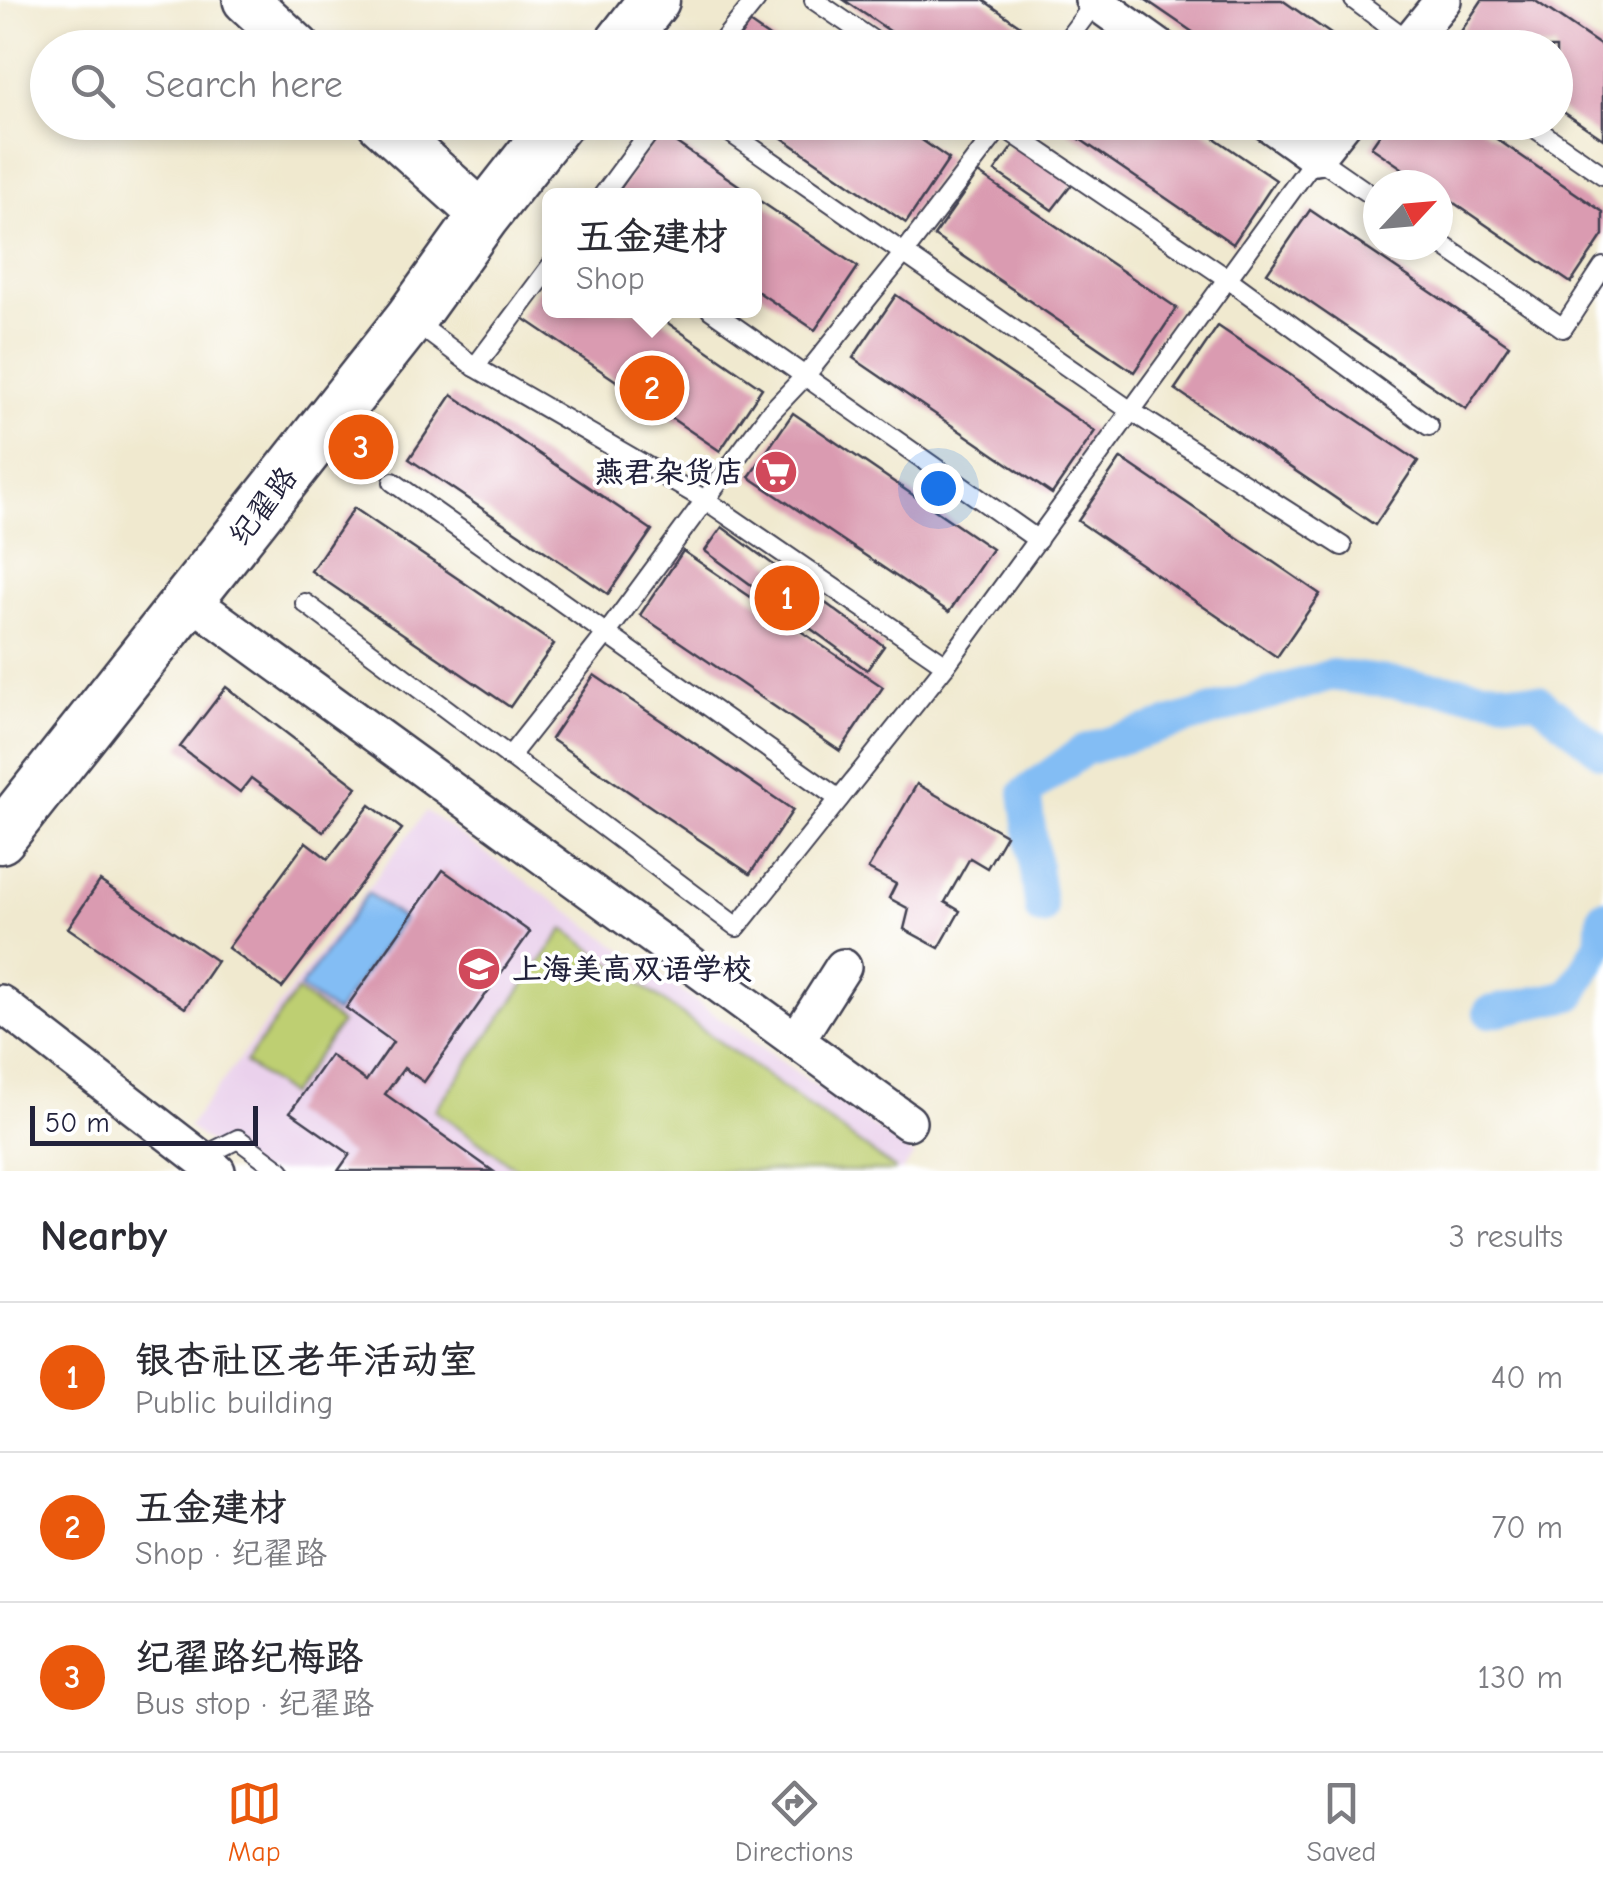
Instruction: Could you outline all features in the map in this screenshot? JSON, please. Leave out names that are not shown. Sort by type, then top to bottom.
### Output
[{"type":"main road","points":[[630,30],[654,0]]},
{"type":"main road","name":"纪翟路","points":[[0,838],[410,319],[544,140]]},
{"type":"street","points":[[246,0],[278,30]]},
{"type":"street","points":[[1421,30],[1442,0]]},
{"type":"street","points":[[1095,1],[1135,30]]},
{"type":"street","points":[[400,140],[484,216]]},
{"type":"street","points":[[1291,140],[1316,158],[1330,140]]},
{"type":"street","points":[[189,598],[908,1122]]},
{"type":"street","points":[[796,1041],[844,968]]},
{"type":"street","points":[[0,1003],[208,1164]]},
{"type":"lane","points":[[732,30],[756,0]]},
{"type":"lane","points":[[814,0],[858,30]]},
{"type":"lane","points":[[1354,0],[1391,30]]},
{"type":"lane","points":[[1074,30],[1095,1]]},
{"type":"lane","points":[[609,188],[644,140]]},
{"type":"lane","points":[[740,140],[1131,412],[1342,546]]},
{"type":"lane","points":[[510,757],[607,634],[768,415],[904,254],[988,140]]},
{"type":"lane","points":[[1024,140],[1228,279],[1429,426]]},
{"type":"lane","points":[[1552,140],[1603,176]]},
{"type":"lane","points":[[305,603],[737,927],[946,665],[1316,158],[1363,190]]},
{"type":"lane","points":[[1453,252],[1563,328],[1603,267]]},
{"type":"lane","points":[[475,366],[542,278]]},
{"type":"lane","points":[[722,318],[1038,540]]},
{"type":"lane","points":[[410,319],[475,366],[707,501],[946,665]]},
{"type":"lane","points":[[393,482],[840,799]]},
{"type":"lane","points":[[208,1164],[238,1139],[282,1171]]},
{"type":"shaded area","name":"上海美高双语学校","points":[[426,811],[914,1155],[902,1171],[248,1171],[188,1127]]},
{"type":"green space","points":[[564,929],[894,1171],[520,1171],[435,1110]]},
{"type":"green space","points":[[297,991],[341,1023],[289,1095],[245,1063]]},
{"type":"water","points":[[368,893],[403,919],[336,1013],[300,988]]},
{"type":"building","points":[[844,0],[983,0],[1026,30],[888,30]]},
{"type":"building","points":[[1146,0],[1282,0],[1325,30],[1190,30]]},
{"type":"building","points":[[1482,0],[1534,0],[1603,47],[1603,139],[1573,119],[1573,30],[1462,30]]},
{"type":"building","points":[[653,140],[672,140],[743,188],[621,188]]},
{"type":"building","points":[[785,140],[922,140],[949,159],[906,223]]},
{"type":"building","points":[[1081,140],[1217,140],[1276,180],[1233,244]]},
{"type":"building","points":[[1376,140],[1498,140],[1603,212],[1603,235],[1571,283],[1453,202],[1453,170],[1405,170],[1371,147]]},
{"type":"building","points":[[1016,142],[1073,183],[1052,210],[995,171]]},
{"type":"building","points":[[978,173],[1177,308],[1134,372],[934,236]]},
{"type":"building","points":[[762,202],[858,267],[815,330],[762,294]]},
{"type":"building","points":[[1310,210],[1363,246],[1363,260],[1384,260],[1509,345],[1466,409],[1267,273]]},
{"type":"building","points":[[542,284],[542,318],[661,318],[762,388],[720,451],[520,316]]},
{"type":"building","points":[[896,295],[1095,431],[1052,494],[853,358]]},
{"type":"building","points":[[1218,326],[1418,461],[1375,525],[1175,389]]},
{"type":"building","points":[[452,395],[652,530],[608,594],[409,459]]},
{"type":"building","points":[[793,413],[992,549],[949,612],[749,477]]},
{"type":"building","points":[[1121,458],[1320,594],[1277,657],[1078,521]]},
{"type":"building","points":[[354,508],[554,644],[510,707],[311,571]]},
{"type":"building","points":[[722,527],[884,646],[867,670],[705,551]]},
{"type":"building","points":[[683,551],[883,687],[840,751],[640,615]]},
{"type":"building","points":[[594,675],[793,810],[750,874],[551,739]]},
{"type":"building","points":[[226,687],[357,787],[323,832],[251,778],[240,792],[180,747]]},
{"type":"building","points":[[917,784],[1006,835],[987,868],[970,858],[945,902],[960,911],[939,948],[904,929],[909,909],[889,898],[896,884],[868,869]]},
{"type":"building","points":[[370,805],[402,829],[282,988],[228,948],[306,842],[328,859]]},
{"type":"building","points":[[443,870],[530,932],[424,1082],[404,1068],[385,1094],[493,1171],[338,1171],[350,1154],[290,1112],[330,1055],[366,1081],[393,1042],[346,1008]]},
{"type":"building","points":[[100,881],[217,961],[185,1008],[68,928]]},
{"type":"waterway","points":[[1041,910],[1025,793],[1084,750],[1331,675],[1539,701],[1603,753]]},
{"type":"waterway","points":[[1489,1012],[1571,995],[1601,942],[1603,915]]},
{"type":"place","name":"五金建材","points":[[652,388]]},
{"type":"place","name":"纪翟路纪梅路","points":[[361,447]]},
{"type":"place","name":"燕君杂货店","points":[[776,472]]},
{"type":"place","name":"银杏社区老年活动室","points":[[787,598]]},
{"type":"place","name":"上海美高双语学校","points":[[479,969]]}]
